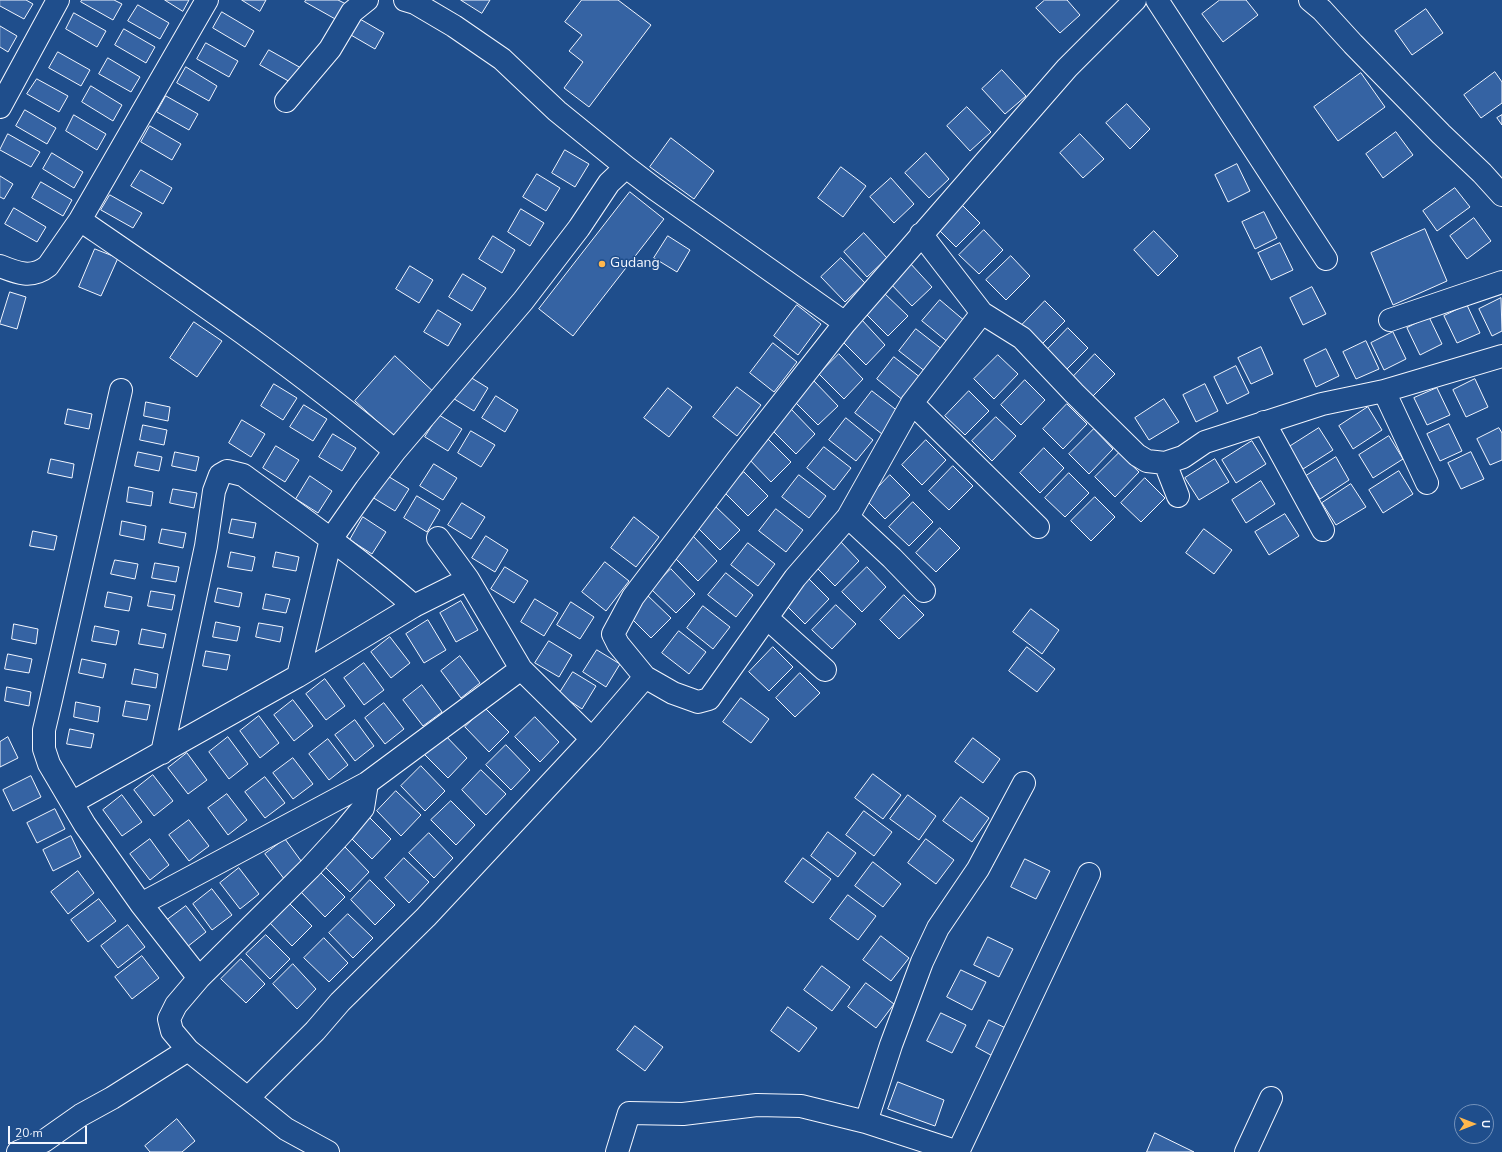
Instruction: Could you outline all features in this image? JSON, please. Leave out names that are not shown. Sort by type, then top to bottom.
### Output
[{"type":"street","points":[[0,106],[58,0]]},
{"type":"street","points":[[0,266],[20,274],[41,272],[48,266],[80,220],[207,0]]},
{"type":"street","points":[[286,101],[330,49],[352,12],[367,0]]},
{"type":"street","points":[[405,0],[415,3],[454,26],[502,59],[557,111],[626,168],[845,322]]},
{"type":"street","points":[[982,313],[912,403],[848,517],[795,578],[709,699],[698,702],[692,700],[673,693],[645,676],[618,644],[613,634],[633,597],[845,322],[1067,68],[1135,0]]},
{"type":"street","points":[[1157,0],[1326,259]]},
{"type":"street","points":[[1310,0],[1322,10],[1352,44],[1482,173],[1502,195]]},
{"type":"street","points":[[298,676],[331,538],[395,451],[523,301],[579,228],[610,183],[626,168]]},
{"type":"street","points":[[80,220],[219,315],[356,418],[395,451]]},
{"type":"street","points":[[921,234],[982,313],[1022,338],[1074,393],[1137,455],[1148,460],[1165,463],[1183,457],[1205,442],[1322,404],[1384,391],[1500,362]]},
{"type":"street","points":[[1390,320],[1502,282]]},
{"type":"street","points":[[122,390],[44,730],[44,749],[49,764],[73,802],[85,825],[141,904],[199,978]]},
{"type":"street","points":[[1384,391],[1427,483]]},
{"type":"street","points":[[912,403],[1038,527]]},
{"type":"street","points":[[1264,422],[1323,530]]},
{"type":"street","points":[[1165,463],[1178,496]]},
{"type":"street","points":[[162,753],[206,546],[214,491],[220,475],[227,471],[243,475],[331,538],[414,606]]},
{"type":"street","points":[[848,517],[892,558],[924,591]]},
{"type":"street","points":[[438,538],[468,579],[521,669],[592,739]]},
{"type":"street","points":[[73,802],[298,676],[414,606],[468,579]]},
{"type":"street","points":[[767,618],[825,670]]},
{"type":"street","points":[[141,904],[367,782],[521,669]]},
{"type":"street","points":[[248,1098],[315,1030],[340,1002],[426,918],[592,739],[645,676]]},
{"type":"street","points":[[328,1152],[286,1129],[188,1050],[172,1030],[169,1019],[176,1005],[199,978],[310,868],[344,831],[363,808],[367,782]]},
{"type":"street","points":[[866,1122],[891,1045],[925,955],[938,928],[978,869],[1024,783]]},
{"type":"street","points":[[617,1152],[629,1113],[684,1114],[758,1104],[801,1106],[866,1122],[958,1152],[1089,874]]},
{"type":"street","points":[[18,1152],[44,1141],[81,1115],[112,1098],[188,1050]]},
{"type":"street","points":[[1246,1152],[1271,1098]]},
{"type":"building","points":[[0,0],[26,0],[33,4],[24,19],[0,6]]},
{"type":"building","points":[[82,0],[114,0],[122,4],[113,20],[81,2]]},
{"type":"building","points":[[165,0],[189,0],[183,11]]},
{"type":"building","points":[[242,0],[266,0],[260,11]]},
{"type":"building","points":[[306,0],[338,0],[346,4],[337,20],[305,2]]},
{"type":"building","points":[[461,0],[490,0],[482,13]]},
{"type":"building","points":[[582,0],[618,0],[651,25],[589,107],[564,88],[583,62],[569,51],[582,35],[565,22]]},
{"type":"building","points":[[1045,0],[1067,0],[1080,15],[1060,33],[1036,8]]},
{"type":"building","points":[[1220,0],[1246,0],[1258,15],[1223,42],[1202,14]]},
{"type":"building","points":[[138,5],[169,23],[160,39],[128,21]]},
{"type":"building","points":[[1426,9],[1443,33],[1412,55],[1395,31]]},
{"type":"building","points":[[222,12],[254,31],[245,47],[213,28]]},
{"type":"building","points":[[74,13],[106,31],[97,47],[66,29]]},
{"type":"building","points":[[353,15],[384,33],[375,49],[344,31]]},
{"type":"building","points":[[0,26],[17,36],[8,52],[0,47]]},
{"type":"building","points":[[124,29],[155,47],[146,63],[115,45]]},
{"type":"building","points":[[206,43],[238,61],[229,77],[197,59]]},
{"type":"building","points":[[269,50],[301,68],[292,83],[260,65]]},
{"type":"building","points":[[58,52],[90,70],[81,86],[49,68]]},
{"type":"building","points":[[108,58],[140,77],[131,92],[99,74]]},
{"type":"building","points":[[186,67],[217,86],[209,101],[177,83]]},
{"type":"building","points":[[1002,70],[1026,96],[1005,114],[982,89]]},
{"type":"building","points":[[1495,72],[1502,82],[1502,103],[1481,118],[1464,95]]},
{"type":"building","points":[[1361,73],[1385,107],[1338,141],[1314,107]]},
{"type":"building","points":[[37,79],[68,96],[59,112],[27,94]]},
{"type":"building","points":[[91,86],[122,105],[113,121],[82,102]]},
{"type":"building","points":[[166,96],[198,114],[189,130],[157,112]]},
{"type":"building","points":[[1127,104],[1150,129],[1130,149],[1106,123]]},
{"type":"building","points":[[967,107],[991,132],[970,151],[947,126]]},
{"type":"building","points":[[25,110],[56,128],[47,144],[16,126]]},
{"type":"building","points":[[74,115],[106,134],[97,150],[66,131]]},
{"type":"building","points":[[1502,115],[1502,125],[1497,118]]},
{"type":"building","points":[[150,126],[181,144],[172,160],[141,142]]},
{"type":"building","points":[[1396,132],[1413,155],[1383,178],[1366,154]]},
{"type":"building","points":[[8,134],[40,152],[31,167],[0,150]]},
{"type":"building","points":[[1080,134],[1104,159],[1083,178],[1060,153]]},
{"type":"building","points":[[671,138],[714,171],[694,199],[650,167]]},
{"type":"building","points":[[565,150],[589,164],[575,187],[552,173]]},
{"type":"building","points":[[52,153],[83,172],[74,188],[43,169]]},
{"type":"building","points":[[926,153],[949,179],[929,198],[905,173]]},
{"type":"building","points":[[1237,164],[1250,191],[1228,202],[1215,175]]},
{"type":"building","points":[[841,167],[866,186],[843,217],[818,198]]},
{"type":"building","points":[[141,170],[172,188],[163,204],[131,186]]},
{"type":"building","points":[[537,174],[560,188],[546,211],[523,197]]},
{"type":"building","points":[[0,176],[13,184],[4,199],[0,197]]},
{"type":"building","points":[[891,178],[914,204],[894,223],[870,197]]},
{"type":"building","points":[[41,182],[72,200],[63,216],[32,198]]},
{"type":"building","points":[[1455,188],[1470,207],[1437,231],[1423,211]]},
{"type":"building","name":"Gudang","points":[[630,192],[664,219],[573,336],[539,309]]},
{"type":"building","points":[[110,195],[142,213],[133,228],[101,210]]},
{"type":"building","points":[[960,203],[980,223],[956,247],[936,227]]},
{"type":"building","points":[[14,208],[46,227],[37,242],[5,224]]},
{"type":"building","points":[[521,209],[544,223],[530,246],[508,232]]},
{"type":"building","points":[[1264,212],[1277,238],[1255,249],[1242,222]]},
{"type":"building","points":[[1474,218],[1491,241],[1467,259],[1450,236]]},
{"type":"building","points":[[1425,229],[1447,281],[1393,305],[1371,253]]},
{"type":"building","points":[[984,230],[1003,250],[979,274],[959,255]]},
{"type":"building","points":[[1154,231],[1178,256],[1158,276],[1134,250]]},
{"type":"building","points":[[864,233],[887,258],[867,277],[844,252]]},
{"type":"building","points":[[493,236],[515,250],[502,273],[479,259]]},
{"type":"building","points":[[668,236],[690,250],[677,272],[654,258]]},
{"type":"building","points":[[1280,243],[1293,270],[1271,280],[1258,253]]},
{"type":"building","points":[[95,249],[118,258],[101,296],[79,287]]},
{"type":"building","points":[[1011,256],[1030,276],[1006,300],[986,280]]},
{"type":"building","points":[[841,258],[865,283],[845,302],[821,277]]},
{"type":"building","points":[[909,262],[932,287],[912,306],[888,281]]},
{"type":"building","points":[[410,266],[433,280],[419,303],[396,289]]},
{"type":"building","points":[[463,274],[486,288],[472,311],[449,297]]},
{"type":"building","points":[[1312,287],[1326,314],[1303,325],[1290,298]]},
{"type":"building","points":[[10,292],[26,297],[17,329],[0,324]]},
{"type":"building","points":[[883,292],[908,316],[888,336],[864,312]]},
{"type":"building","points":[[1501,298],[1502,331],[1492,336],[1479,309]]},
{"type":"building","points":[[940,300],[966,322],[949,343],[922,321]]},
{"type":"building","points":[[1045,301],[1065,321],[1041,345],[1021,326]]},
{"type":"building","points":[[797,305],[821,324],[798,355],[774,336]]},
{"type":"building","points":[[1467,305],[1480,333],[1457,343],[1444,316]]},
{"type":"building","points":[[438,310],[461,324],[448,346],[424,332]]},
{"type":"building","points":[[1429,317],[1442,344],[1420,355],[1407,328]]},
{"type":"building","points":[[862,320],[885,345],[866,365],[841,340]]},
{"type":"building","points":[[194,322],[222,341],[197,377],[170,358]]},
{"type":"building","points":[[1068,328],[1088,348],[1064,372],[1044,353]]},
{"type":"building","points":[[916,329],[943,350],[926,372],[899,351]]},
{"type":"building","points":[[1393,332],[1406,359],[1384,370],[1371,343]]},
{"type":"building","points":[[1366,341],[1379,369],[1356,379],[1343,352]]},
{"type":"building","points":[[773,343],[797,362],[774,392],[750,373]]},
{"type":"building","points":[[1261,347],[1273,374],[1251,384],[1238,358]]},
{"type":"building","points":[[1326,349],[1339,376],[1316,387],[1304,360]]},
{"type":"building","points":[[839,354],[863,379],[844,399],[819,374]]},
{"type":"building","points":[[1095,354],[1115,374],[1091,398],[1071,379]]},
{"type":"building","points":[[998,355],[1018,374],[994,399],[974,379]]},
{"type":"building","points":[[395,356],[438,396],[399,441],[355,401]]},
{"type":"building","points":[[894,357],[921,378],[904,401],[877,379]]},
{"type":"building","points":[[1236,366],[1249,393],[1227,404],[1214,377]]},
{"type":"building","points":[[465,374],[488,388],[474,411],[451,397]]},
{"type":"building","points":[[1475,379],[1488,407],[1466,417],[1453,390]]},
{"type":"building","points":[[1025,380],[1045,400],[1021,425],[1001,405]]},
{"type":"building","points":[[814,381],[838,406],[818,425],[794,401]]},
{"type":"building","points":[[274,384],[297,398],[283,420],[261,406]]},
{"type":"building","points":[[1205,384],[1218,411],[1196,422],[1183,395]]},
{"type":"building","points":[[737,387],[761,405],[737,436],[713,417]]},
{"type":"building","points":[[668,388],[692,407],[669,437],[644,418]]},
{"type":"building","points":[[1437,388],[1450,415],[1427,425],[1414,398]]},
{"type":"building","points":[[872,391],[899,412],[882,434],[855,413]]},
{"type":"building","points":[[969,391],[989,411],[965,435],[945,416]]},
{"type":"building","points":[[496,396],[518,410],[505,432],[482,418]]},
{"type":"building","points":[[1164,399],[1179,422],[1149,440],[1135,418]]},
{"type":"building","points":[[146,402],[170,407],[168,421],[144,416]]},
{"type":"building","points":[[1067,404],[1087,424],[1063,449],[1043,429]]},
{"type":"building","points":[[304,405],[327,419],[313,441],[290,427]]},
{"type":"building","points":[[1368,407],[1382,430],[1353,449],[1339,426]]},
{"type":"building","points":[[68,409],[92,414],[89,429],[65,424]]},
{"type":"building","points":[[791,409],[815,434],[796,454],[771,429]]},
{"type":"building","points":[[439,415],[462,429],[448,451],[425,437]]},
{"type":"building","points":[[996,417],[1016,436],[992,461],[972,441]]},
{"type":"building","points":[[846,418],[873,440],[856,461],[829,440]]},
{"type":"building","points":[[242,420],[265,434],[251,457],[229,443]]},
{"type":"building","points":[[1449,424],[1462,451],[1440,461],[1427,434]]},
{"type":"building","points":[[143,425],[167,430],[164,445],[140,440]]},
{"type":"building","points":[[1319,428],[1333,450],[1303,469],[1289,447]]},
{"type":"building","points":[[1499,428],[1502,433],[1502,460],[1490,465],[1477,439]]},
{"type":"building","points":[[1094,429],[1113,449],[1089,474],[1069,454]]},
{"type":"building","points":[[471,431],[495,445],[481,467],[458,453]]},
{"type":"building","points":[[333,434],[356,448],[342,471],[319,457]]},
{"type":"building","points":[[1389,436],[1403,459],[1373,478],[1359,455]]},
{"type":"building","points":[[767,438],[791,462],[771,482],[747,457]]},
{"type":"building","points":[[926,440],[946,460],[922,485],[902,465]]},
{"type":"building","points":[[1252,441],[1266,464],[1236,483],[1222,460]]},
{"type":"building","points":[[276,446],[299,460],[285,482],[263,468]]},
{"type":"building","points":[[824,447],[851,468],[834,490],[807,468]]},
{"type":"building","points":[[1044,448],[1064,468],[1040,493],[1020,473]]},
{"type":"building","points":[[138,452],[162,457],[159,471],[135,466]]},
{"type":"building","points":[[175,452],[199,457],[196,471],[172,466]]},
{"type":"building","points":[[1471,452],[1484,479],[1461,489],[1448,463]]},
{"type":"building","points":[[1119,453],[1139,472],[1115,497],[1095,477]]},
{"type":"building","points":[[1336,457],[1349,480],[1320,499],[1306,476]]},
{"type":"building","points":[[51,459],[74,464],[72,478],[48,473]]},
{"type":"building","points":[[1215,459],[1229,482],[1199,500],[1185,478]]},
{"type":"building","points":[[434,464],[457,478],[443,500],[420,486]]},
{"type":"building","points":[[953,466],[973,486],[949,510],[929,491]]},
{"type":"building","points":[[1399,471],[1413,494],[1383,513],[1369,490]]},
{"type":"building","points":[[744,472],[768,496],[748,516],[724,492]]},
{"type":"building","points":[[1069,473],[1089,493],[1065,517],[1045,498]]},
{"type":"building","points":[[386,475],[409,489],[395,511],[372,497]]},
{"type":"building","points":[[799,475],[826,496],[809,518],[782,497]]},
{"type":"building","points":[[890,475],[910,495],[885,519],[866,500]]},
{"type":"building","points":[[310,476],[332,491],[318,513],[296,499]]},
{"type":"building","points":[[1145,478],[1165,498],[1141,522],[1121,503]]},
{"type":"building","points":[[1261,481],[1275,504],[1246,523],[1232,500]]},
{"type":"building","points":[[1351,484],[1366,507],[1336,525],[1322,503]]},
{"type":"building","points":[[129,487],[153,492],[151,506],[127,502]]},
{"type":"building","points":[[173,489],[197,493],[194,508],[170,503]]},
{"type":"building","points":[[417,496],[440,510],[427,532],[404,518]]},
{"type":"building","points":[[1095,497],[1115,517],[1091,541],[1071,521]]},
{"type":"building","points":[[913,502],[933,522],[909,546],[889,527]]},
{"type":"building","points":[[462,503],[485,517],[471,539],[448,525]]},
{"type":"building","points":[[715,506],[740,530],[720,550],[696,526]]},
{"type":"building","points":[[776,509],[803,530],[786,552],[759,531]]},
{"type":"building","points":[[1285,514],[1299,536],[1269,555],[1255,532]]},
{"type":"building","points":[[363,517],[386,532],[372,554],[350,540]]},
{"type":"building","points":[[634,517],[659,537],[636,567],[611,548]]},
{"type":"building","points":[[232,519],[256,523],[253,538],[229,533]]},
{"type":"building","points":[[122,521],[146,526],[144,540],[120,535]]},
{"type":"building","points":[[940,528],[960,548],[936,572],[916,553]]},
{"type":"building","points":[[162,529],[186,533],[183,548],[159,543]]},
{"type":"building","points":[[1204,529],[1232,550],[1214,574],[1186,553]]},
{"type":"building","points":[[33,531],[57,536],[54,550],[30,546]]},
{"type":"building","points":[[486,536],[508,550],[495,572],[472,558]]},
{"type":"building","points":[[693,536],[717,561],[698,581],[673,556]]},
{"type":"building","points":[[840,541],[859,561],[835,586],[815,566]]},
{"type":"building","points":[[748,543],[775,564],[758,586],[731,565]]},
{"type":"building","points":[[231,552],[255,557],[252,571],[228,567]]},
{"type":"building","points":[[276,552],[299,557],[296,571],[273,567]]},
{"type":"building","points":[[115,560],[138,564],[135,579],[111,574]]},
{"type":"building","points":[[605,562],[629,581],[606,611],[582,592]]},
{"type":"building","points":[[155,563],[179,567],[176,582],[152,578]]},
{"type":"building","points":[[505,567],[528,581],[514,603],[491,589]]},
{"type":"building","points":[[867,567],[886,587],[862,612],[842,592]]},
{"type":"building","points":[[671,569],[695,594],[676,613],[651,589]]},
{"type":"building","points":[[726,573],[753,595],[736,617],[708,595]]},
{"type":"building","points":[[809,579],[829,599],[805,624],[785,604]]},
{"type":"building","points":[[218,588],[242,593],[239,607],[215,602]]},
{"type":"building","points":[[151,591],[175,595],[172,610],[148,606]]},
{"type":"building","points":[[108,592],[132,597],[129,611],[105,607]]},
{"type":"building","points":[[266,594],[290,599],[286,613],[263,609]]},
{"type":"building","points":[[646,594],[671,618],[651,638],[627,614]]},
{"type":"building","points":[[904,595],[924,615],[899,639],[880,620]]},
{"type":"building","points":[[535,599],[558,613],[544,636],[521,622]]},
{"type":"building","points":[[461,601],[478,630],[456,642],[440,613]]},
{"type":"building","points":[[571,602],[594,617],[580,639],[557,625]]},
{"type":"building","points":[[836,605],[856,624],[832,649],[812,630]]},
{"type":"building","points":[[703,606],[730,627],[713,649],[687,628]]},
{"type":"building","points":[[1031,609],[1059,630],[1042,654],[1013,632]]},
{"type":"building","points":[[428,620],[446,650],[424,663],[406,634]]},
{"type":"building","points":[[216,622],[240,627],[237,641],[213,637]]},
{"type":"building","points":[[259,623],[283,627],[280,642],[256,637]]},
{"type":"building","points":[[14,624],[38,629],[36,644],[12,639]]},
{"type":"building","points":[[95,626],[119,631],[116,645],[92,641]]},
{"type":"building","points":[[142,629],[166,634],[163,648],[139,644]]},
{"type":"building","points":[[679,631],[706,652],[689,674],[662,653]]},
{"type":"building","points":[[390,637],[410,663],[391,678],[371,652]]},
{"type":"building","points":[[549,641],[572,655],[559,677],[535,663]]},
{"type":"building","points":[[773,647],[793,667],[769,691],[749,672]]},
{"type":"building","points":[[1027,647],[1055,669],[1037,692],[1009,671]]},
{"type":"building","points":[[597,650],[620,664],[606,687],[583,672]]},
{"type":"building","points":[[206,651],[230,655],[227,670],[203,666]]},
{"type":"building","points":[[8,654],[32,659],[29,673],[5,669]]},
{"type":"building","points":[[460,656],[480,683],[461,698],[441,671]]},
{"type":"building","points":[[82,659],[106,664],[103,678],[79,673]]},
{"type":"building","points":[[364,663],[384,690],[364,705],[344,678]]},
{"type":"building","points":[[135,669],[158,674],[156,688],[132,684]]},
{"type":"building","points":[[573,672],[596,686],[582,709],[559,694]]},
{"type":"building","points":[[800,673],[820,693],[795,717],[776,698]]},
{"type":"building","points":[[325,679],[345,706],[326,720],[306,694]]},
{"type":"building","points":[[422,685],[442,712],[423,726],[403,700]]},
{"type":"building","points":[[7,687],[31,692],[29,706],[5,701]]},
{"type":"building","points":[[741,698],[769,719],[751,743],[723,722]]},
{"type":"building","points":[[293,700],[313,726],[294,741],[274,715]]},
{"type":"building","points":[[126,701],[150,705],[147,720],[123,716]]},
{"type":"building","points":[[76,702],[100,707],[98,722],[74,717]]},
{"type":"building","points":[[384,703],[404,729],[385,744],[365,718]]},
{"type":"building","points":[[485,708],[509,732],[489,752],[465,727]]},
{"type":"building","points":[[259,716],[279,743],[260,758],[240,731]]},
{"type":"building","points":[[535,717],[559,742],[540,762],[515,737]]},
{"type":"building","points":[[355,720],[374,746],[355,761],[335,735]]},
{"type":"building","points":[[70,729],[94,734],[91,748],[67,744]]},
{"type":"building","points":[[443,733],[467,758],[448,778],[423,753]]},
{"type":"building","points":[[8,737],[18,758],[0,767],[0,742]]},
{"type":"building","points":[[228,737],[248,764],[229,779],[209,752]]},
{"type":"building","points":[[973,738],[1000,759],[983,783],[955,762]]},
{"type":"building","points":[[328,739],[348,765],[329,780],[309,754]]},
{"type":"building","points":[[506,745],[530,770],[511,790],[486,765]]},
{"type":"building","points":[[187,753],[207,780],[188,794],[168,768]]},
{"type":"building","points":[[293,758],[313,784],[293,799],[273,773]]},
{"type":"building","points":[[421,766],[445,791],[425,811],[401,786]]},
{"type":"building","points":[[481,770],[506,794],[486,815],[462,790]]},
{"type":"building","points":[[873,774],[901,795],[883,819],[855,798]]},
{"type":"building","points":[[153,775],[173,801],[154,816],[134,790]]},
{"type":"building","points":[[31,776],[41,797],[13,811],[3,790]]},
{"type":"building","points":[[265,777],[285,803],[265,818],[245,792]]},
{"type":"building","points":[[396,791],[421,815],[401,836],[377,811]]},
{"type":"building","points":[[227,794],[247,820],[228,835],[208,808]]},
{"type":"building","points":[[122,795],[142,822],[122,836],[103,810]]},
{"type":"building","points":[[908,795],[936,816],[919,840],[890,819]]},
{"type":"building","points":[[961,797],[989,818],[972,842],[943,821]]},
{"type":"building","points":[[451,801],[475,825],[456,845],[431,820]]},
{"type":"building","points":[[55,809],[65,829],[37,843],[27,823]]},
{"type":"building","points":[[864,811],[892,832],[874,856],[846,835]]},
{"type":"building","points":[[367,815],[391,839],[372,859],[347,834]]},
{"type":"building","points":[[189,820],[209,846],[189,861],[169,835]]},
{"type":"building","points":[[828,832],[856,853],[838,877],[811,856]]},
{"type":"building","points":[[429,833],[453,858],[434,878],[409,853]]},
{"type":"building","points":[[71,836],[81,857],[53,871],[43,850]]},
{"type":"building","points":[[150,839],[169,865],[150,880],[130,854]]},
{"type":"building","points":[[285,839],[304,865],[285,880],[265,854]]},
{"type":"building","points":[[926,839],[954,860],[936,884],[908,863]]},
{"type":"building","points":[[345,847],[369,872],[350,892],[325,867]]},
{"type":"building","points":[[404,858],[429,882],[409,903],[385,878]]},
{"type":"building","points":[[803,858],[831,879],[813,903],[785,882]]},
{"type":"building","points":[[1025,859],[1050,871],[1036,899],[1011,887]]},
{"type":"building","points":[[873,862],[901,884],[883,907],[855,886]]},
{"type":"building","points":[[239,868],[259,894],[240,909],[220,883]]},
{"type":"building","points":[[78,871],[94,893],[68,914],[51,892]]},
{"type":"building","points":[[320,872],[345,897],[325,917],[301,892]]},
{"type":"building","points":[[370,880],[395,905],[375,925],[351,900]]},
{"type":"building","points":[[212,889],[232,915],[212,930],[193,904]]},
{"type":"building","points":[[848,895],[876,916],[858,940],[830,919]]},
{"type":"building","points":[[99,899],[116,921],[88,942],[71,920]]},
{"type":"building","points":[[288,902],[312,926],[292,946],[268,921]]},
{"type":"building","points":[[186,906],[206,932],[187,947],[167,920]]},
{"type":"building","points":[[348,914],[373,938],[353,958],[329,933]]},
{"type":"building","points":[[128,925],[145,947],[118,968],[101,946]]},
{"type":"building","points":[[266,935],[290,959],[270,979],[246,954]]},
{"type":"building","points":[[881,936],[909,958],[891,981],[863,960]]},
{"type":"building","points":[[988,937],[1013,949],[999,977],[974,965]]},
{"type":"building","points":[[324,938],[348,963],[329,982],[304,958]]},
{"type":"building","points":[[142,956],[159,978],[132,999],[115,977]]},
{"type":"building","points":[[241,959],[265,984],[246,1003],[221,979]]},
{"type":"building","points":[[293,964],[316,989],[297,1009],[273,984]]},
{"type":"building","points":[[822,966],[850,987],[832,1011],[804,990]]},
{"type":"building","points":[[961,970],[986,982],[972,1010],[947,997]]},
{"type":"building","points":[[866,983],[894,1004],[876,1028],[848,1007]]},
{"type":"building","points":[[788,1007],[817,1028],[799,1052],[771,1031]]},
{"type":"building","points":[[941,1013],[966,1025],[952,1053],[927,1041]]},
{"type":"building","points":[[989,1020],[1014,1032],[1000,1060],[976,1047]]},
{"type":"building","points":[[635,1026],[663,1047],[645,1071],[617,1050]]},
{"type":"building","points":[[898,1082],[944,1100],[935,1126],[888,1109]]},
{"type":"building","points":[[177,1119],[195,1141],[182,1152],[150,1152],[145,1146]]},
{"type":"building","points":[[1155,1133],[1194,1152],[1147,1152]]},
{"type":"place","name":"Gudang","points":[[602,264]]}]
